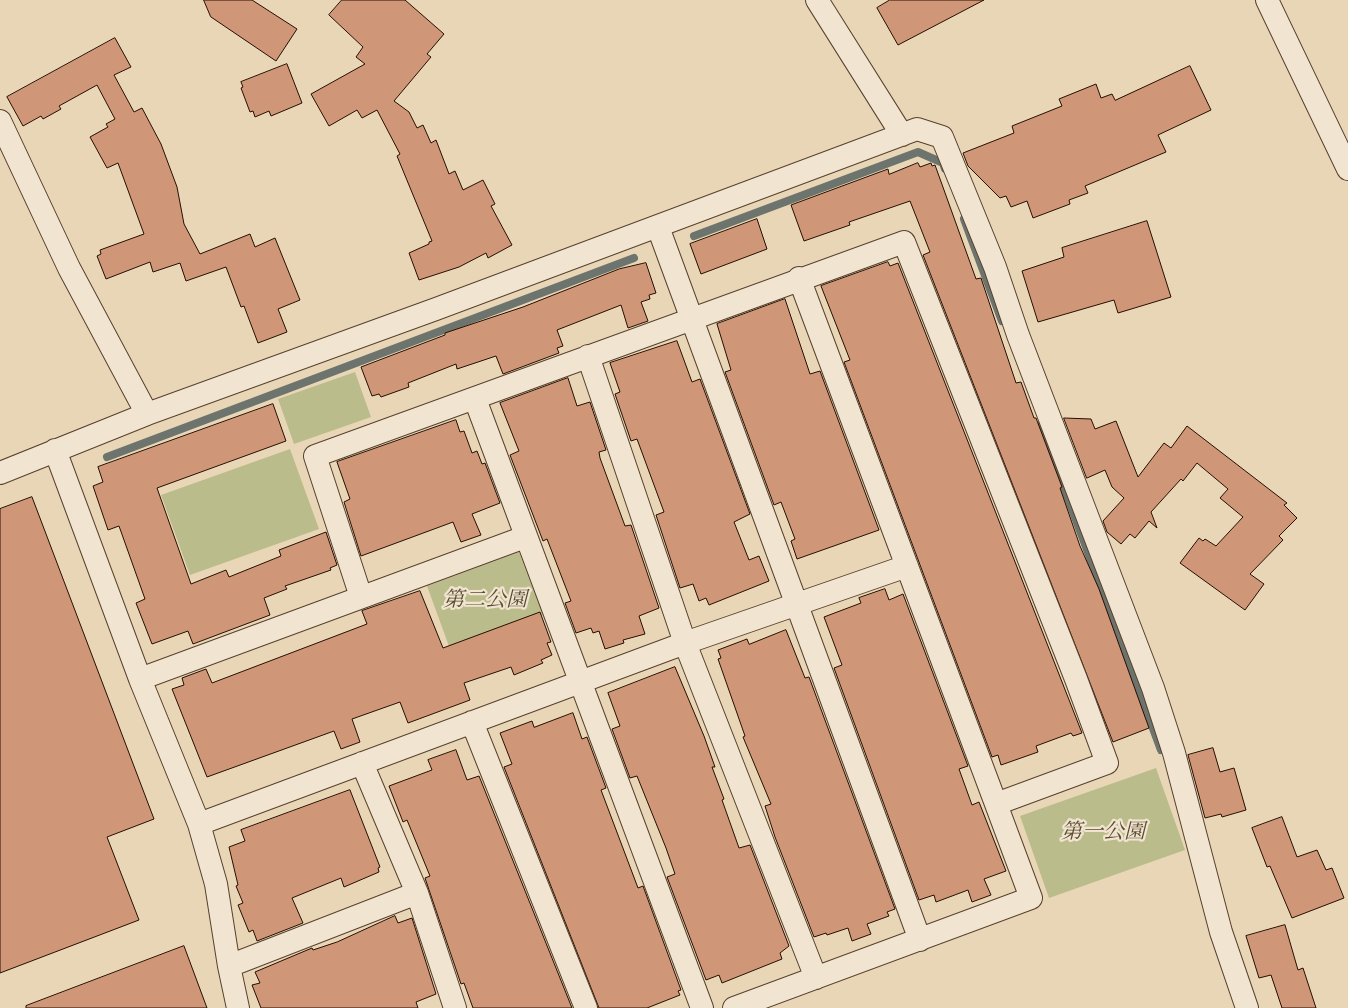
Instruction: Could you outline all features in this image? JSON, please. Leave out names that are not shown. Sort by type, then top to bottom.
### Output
[{"type":"street","points":[[817,0],[902,135]]},
{"type":"street","points":[[1267,0],[1348,169]]},
{"type":"street","points":[[0,121],[69,268],[147,414]]},
{"type":"street","points":[[0,473],[147,414],[658,227],[917,129],[942,138],[996,267],[1018,335],[1153,688],[1174,752],[1221,932],[1247,1008]]},
{"type":"street","points":[[658,227],[920,940]]},
{"type":"street","points":[[361,597],[315,456],[799,278],[904,242],[1076,679],[1106,763],[996,804]]},
{"type":"street","points":[[734,1008],[1031,898],[799,278]]},
{"type":"street","points":[[588,356],[685,643],[816,978]]},
{"type":"street","points":[[474,399],[702,1008]]},
{"type":"street","points":[[56,450],[140,679],[199,824],[216,884],[229,966],[238,1008]]},
{"type":"street","points":[[140,679],[525,537]]},
{"type":"street","points":[[199,824],[685,643],[907,566]]},
{"type":"street","points":[[472,722],[586,1008]]},
{"type":"street","points":[[362,763],[417,894],[455,1008]]},
{"type":"street","points":[[229,966],[417,894]]},
{"type":"green space","points":[[355,372],[371,417],[294,444],[278,399]]},
{"type":"green space","points":[[290,449],[319,529],[190,575],[161,495]]},
{"type":"green space","name":"第二公園","points":[[519,552],[543,615],[450,649],[427,586]]},
{"type":"green space","name":"第一公園","points":[[1156,768],[1185,850],[1049,898],[1020,816]]},
{"type":"building","points":[[204,0],[252,0],[297,29],[276,61],[211,17]]},
{"type":"building","points":[[342,0],[405,0],[444,34],[427,54],[431,57],[394,101],[409,112],[417,128],[423,125],[431,143],[436,140],[449,174],[455,171],[463,190],[483,180],[495,204],[491,206],[512,245],[488,258],[486,253],[459,267],[419,280],[409,253],[432,241],[397,156],[400,154],[377,110],[362,118],[357,110],[329,126],[311,94],[365,64],[356,57],[363,47],[329,15]]},
{"type":"building","points":[[890,0],[984,0],[898,45],[877,8]]},
{"type":"building","points":[[115,38],[131,67],[114,75],[134,112],[142,108],[161,144],[177,187],[184,224],[200,254],[250,234],[255,247],[275,238],[300,300],[278,309],[287,332],[258,343],[244,306],[241,307],[226,267],[186,281],[180,263],[153,272],[150,262],[106,279],[97,256],[101,254],[100,250],[144,234],[118,163],[107,168],[90,137],[108,127],[106,124],[115,119],[97,85],[59,106],[61,109],[43,119],[41,116],[23,126],[7,97]]},
{"type":"building","points":[[287,64],[302,103],[271,116],[269,111],[255,117],[253,111],[250,112],[241,88],[243,87],[241,82]]},
{"type":"building","points":[[1190,66],[1211,110],[1158,135],[1166,152],[1085,186],[1088,193],[1069,200],[1070,204],[1033,218],[1027,201],[1011,207],[1006,196],[1000,198],[968,166],[963,153],[1014,133],[1012,126],[1062,106],[1059,99],[1096,84],[1101,98],[1112,94],[1115,100]]},
{"type":"building","points":[[918,163],[920,167],[931,163],[932,166],[935,165],[976,279],[981,278],[1016,383],[1021,382],[1034,418],[1036,418],[1062,487],[1060,488],[1080,546],[1099,589],[1149,728],[1113,742],[923,255],[930,252],[910,201],[849,222],[850,225],[804,241],[791,205],[888,169],[889,174]]},
{"type":"building","points":[[757,219],[767,249],[701,274],[690,244]]},
{"type":"building","points":[[1147,221],[1171,297],[1118,313],[1114,300],[1038,322],[1022,271],[1064,257],[1062,248]]},
{"type":"building","points":[[888,262],[890,266],[898,263],[1082,733],[1073,736],[1071,733],[1036,746],[1038,752],[1001,765],[998,755],[992,757],[844,362],[850,360],[821,286]]},
{"type":"building","points":[[646,263],[656,293],[649,295],[650,299],[641,302],[648,321],[628,328],[621,305],[557,330],[563,346],[557,348],[559,353],[503,374],[496,356],[457,369],[456,364],[408,383],[409,387],[381,397],[379,394],[372,396],[361,367],[445,335],[445,333],[523,307],[619,269]]},
{"type":"building","points":[[785,299],[810,374],[820,371],[879,530],[797,559],[791,541],[795,539],[781,502],[774,505],[725,372],[731,370],[717,324]]},
{"type":"building","points":[[677,341],[692,382],[700,379],[750,514],[734,522],[749,560],[759,556],[769,581],[709,605],[706,598],[699,601],[693,584],[680,588],[656,515],[664,512],[637,439],[631,441],[615,394],[620,392],[610,363]]},
{"type":"building","points":[[568,378],[577,406],[590,402],[606,450],[599,452],[600,458],[625,526],[631,525],[659,608],[639,616],[645,634],[623,640],[624,643],[605,649],[599,631],[593,633],[591,628],[576,633],[565,603],[571,601],[547,539],[543,541],[510,455],[519,451],[500,403]]},
{"type":"building","points":[[273,404],[286,441],[157,488],[191,584],[226,570],[229,577],[281,556],[279,550],[326,532],[337,565],[330,568],[331,570],[285,586],[287,589],[264,598],[270,615],[193,644],[188,631],[152,644],[136,603],[145,599],[119,526],[108,530],[93,486],[103,482],[98,467]]},
{"type":"building","points":[[1064,418],[1091,419],[1095,429],[1116,421],[1138,477],[1164,443],[1171,448],[1187,426],[1287,503],[1284,505],[1297,518],[1279,536],[1283,540],[1250,574],[1264,584],[1245,610],[1180,563],[1199,538],[1203,541],[1205,539],[1216,546],[1243,517],[1220,498],[1228,489],[1197,463],[1183,481],[1181,479],[1151,512],[1157,528],[1149,521],[1135,538],[1130,534],[1121,544],[1107,532],[1103,521],[1124,498],[1112,487],[1105,470],[1087,478]]},
{"type":"building","points":[[456,420],[460,432],[464,431],[472,453],[477,451],[482,464],[485,463],[500,503],[472,514],[481,535],[461,542],[453,522],[361,556],[344,502],[350,499],[337,462]]},
{"type":"building","points":[[32,497],[154,819],[107,837],[139,920],[0,973],[0,509]]},
{"type":"building","points":[[885,589],[889,600],[903,594],[968,766],[959,769],[972,805],[979,802],[1006,871],[984,879],[991,895],[972,902],[968,890],[936,902],[934,895],[919,900],[834,668],[842,665],[824,617],[861,603],[859,598]]},
{"type":"building","points":[[420,591],[443,648],[540,612],[551,642],[547,643],[552,655],[541,660],[543,663],[514,675],[511,667],[464,683],[470,700],[408,723],[400,702],[352,719],[360,742],[341,749],[334,731],[207,777],[172,689],[184,685],[182,678],[206,669],[212,683],[367,624],[362,611]]},
{"type":"building","points":[[786,630],[805,678],[809,677],[895,909],[887,912],[889,916],[867,924],[871,934],[852,941],[848,928],[814,937],[775,837],[765,806],[771,804],[743,737],[745,736],[718,659],[721,658],[718,650],[747,639],[749,644]]},
{"type":"building","points":[[675,667],[715,767],[712,767],[739,848],[750,845],[789,946],[780,953],[782,959],[722,983],[719,975],[706,980],[667,877],[675,874],[666,848],[637,776],[630,778],[612,729],[620,726],[608,693]]},
{"type":"building","points":[[573,713],[582,739],[587,737],[606,788],[601,790],[638,888],[643,886],[681,990],[678,991],[680,995],[647,1008],[599,1008],[504,767],[512,764],[500,733],[532,721],[534,727]]},
{"type":"building","points":[[1213,748],[1220,772],[1234,768],[1246,810],[1222,817],[1221,814],[1205,818],[1188,755]]},
{"type":"building","points":[[456,750],[467,780],[479,776],[572,1008],[473,1008],[464,983],[461,984],[425,878],[430,876],[407,820],[403,822],[389,786],[432,770],[428,760]]},
{"type":"building","points":[[350,790],[380,867],[378,868],[379,872],[344,887],[341,878],[292,898],[303,923],[257,941],[253,930],[249,932],[238,905],[243,903],[236,886],[238,885],[229,847],[245,841],[241,830]]},
{"type":"building","points":[[1282,817],[1297,857],[1317,850],[1326,870],[1332,868],[1344,898],[1292,918],[1270,866],[1267,867],[1252,828]]},
{"type":"building","points":[[395,916],[398,923],[412,918],[436,994],[416,1002],[418,1008],[261,1008],[252,985],[260,983],[255,972],[312,948],[313,950],[337,942]]},
{"type":"building","points":[[1285,925],[1298,970],[1303,968],[1316,1008],[1282,1008],[1271,975],[1259,978],[1246,936]]},
{"type":"building","points":[[184,946],[207,1008],[26,1008],[26,1006]]},
{"type":"waterway","points":[[694,236],[918,152],[943,163],[945,169]]},
{"type":"waterway","points":[[964,219],[1002,321]]},
{"type":"waterway","points":[[107,457],[634,258]]},
{"type":"waterway","points":[[1041,425],[1161,750]]}]
